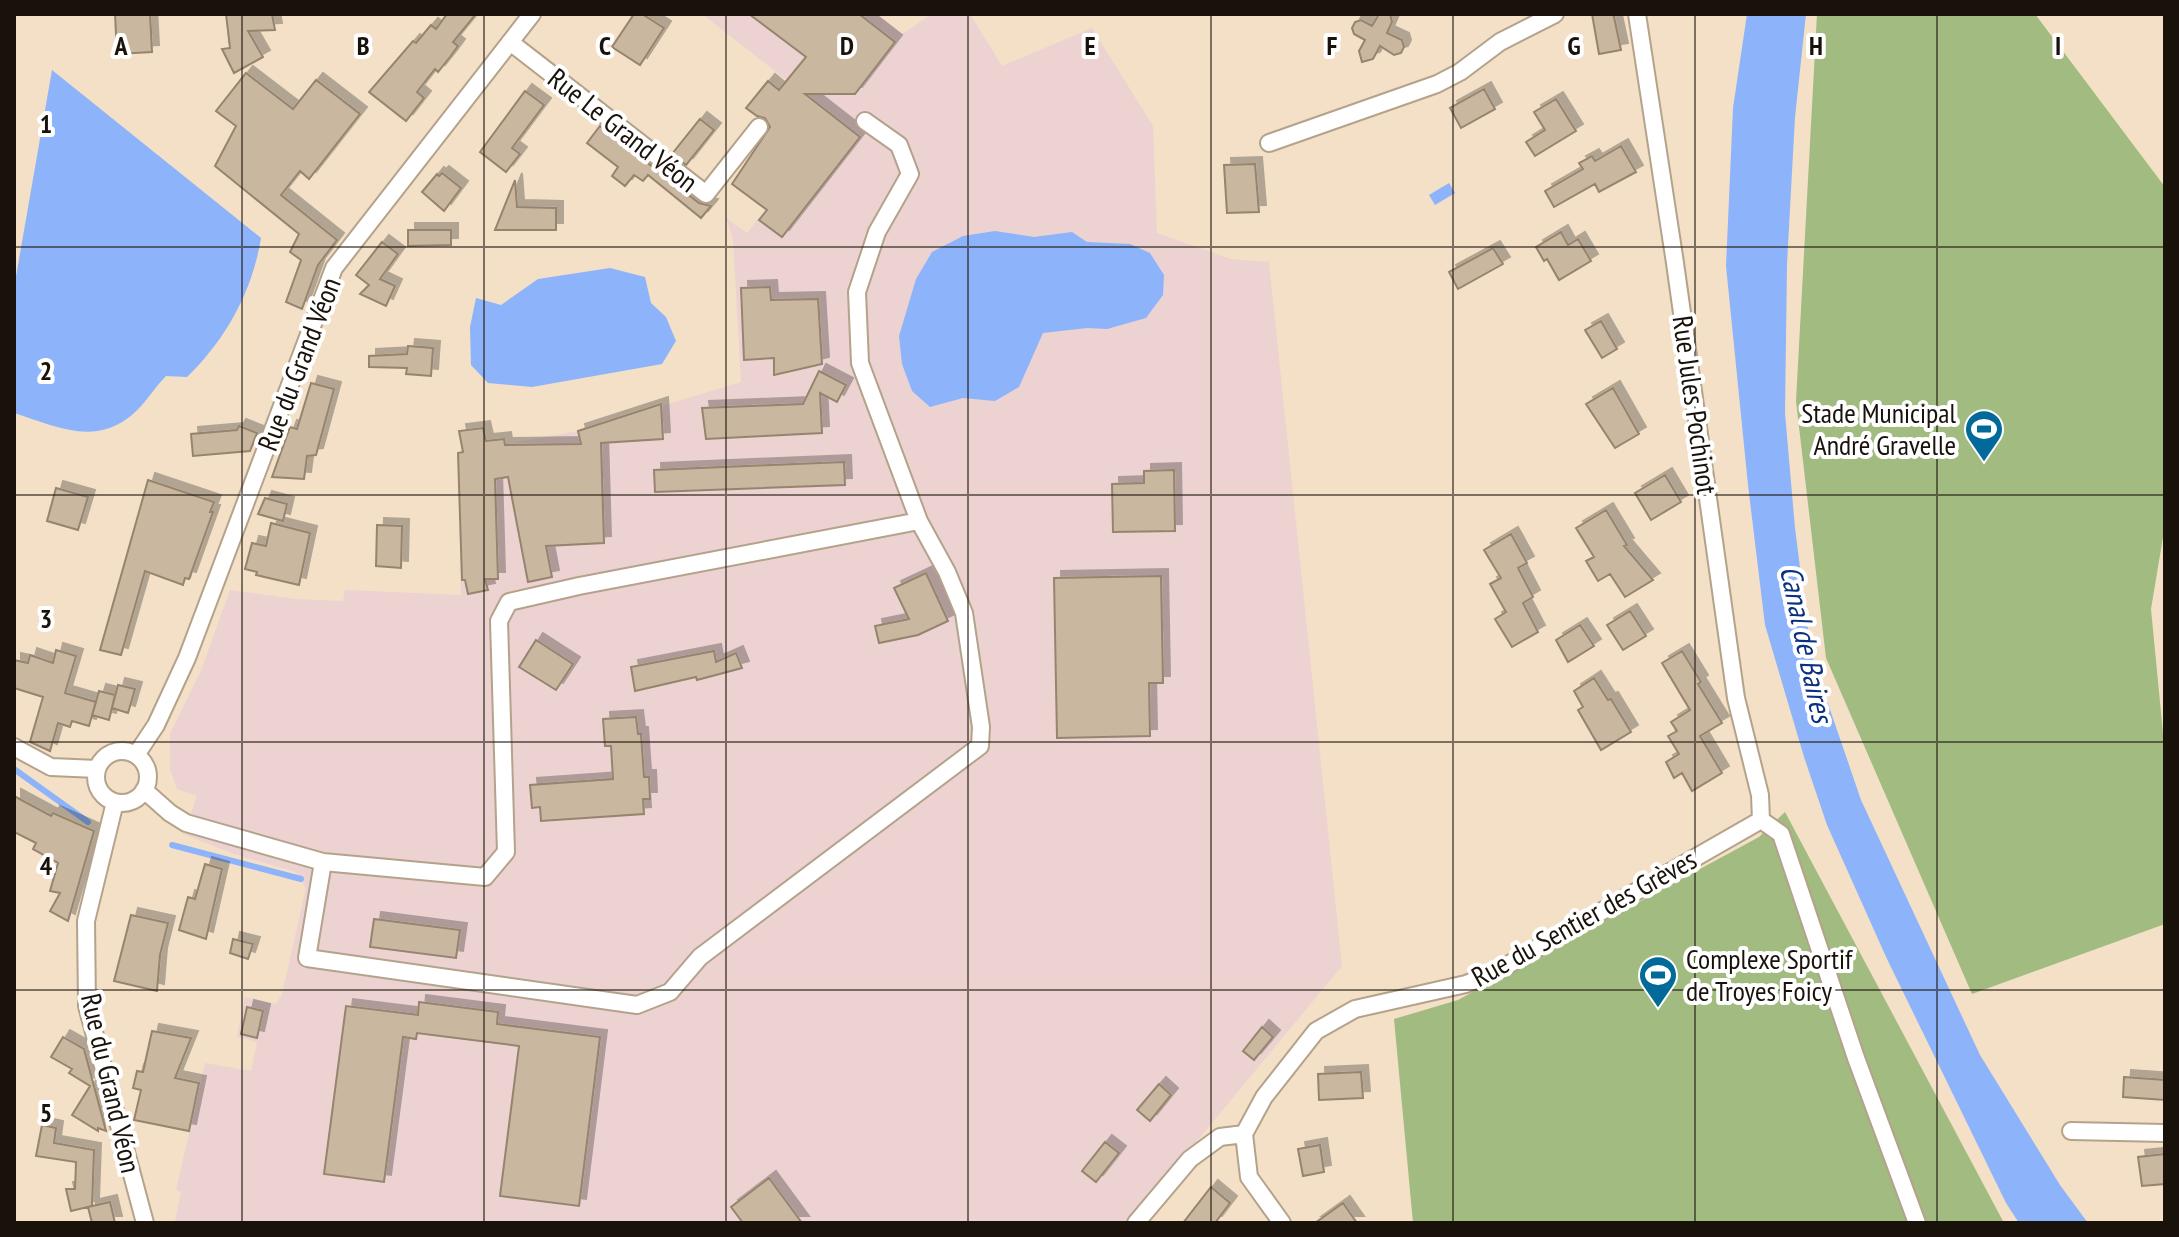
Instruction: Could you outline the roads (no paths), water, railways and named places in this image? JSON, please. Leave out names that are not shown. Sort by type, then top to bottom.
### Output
[{"type":"street","name":"Rue du Grand Véon","points":[[136,755],[156,725],[187,658],[334,268],[532,14]]},
{"type":"street","points":[[1269,143],[1437,84],[1460,72],[1500,42],[1555,14]]},
{"type":"street","name":"Rue Jules Pochinot","points":[[1637,14],[1736,698],[1760,795],[1761,820]]},
{"type":"street","name":"Rue Le Grand Véon","points":[[510,42],[706,194],[759,127]]},
{"type":"street","points":[[323,862],[307,958],[637,1005],[670,992],[700,957],[980,746],[981,727],[964,613],[947,572],[919,521],[860,363],[857,292],[877,232],[910,174],[899,145],[865,121]]},
{"type":"street","points":[[144,790],[186,823],[323,862],[485,877],[506,852],[499,621],[509,602],[919,521]]},
{"type":"street","points":[[14,747],[51,767],[97,769]]},
{"type":"street","points":[[129,751],[136,755],[142,760],[148,775],[144,790],[132,801],[115,802],[101,793],[96,777],[101,761],[113,752],[129,751]]},
{"type":"street","name":"Rue du Grand Véon","points":[[115,802],[86,921],[87,1006],[145,1223]]},
{"type":"street","points":[[1761,820],[1781,834],[1856,1058],[1917,1223]]},
{"type":"street","name":"Rue du Sentier des Grèves","points":[[1244,1134],[1264,1097],[1294,1058],[1316,1031],[1335,1018],[1355,1009],[1466,984],[1499,970],[1761,820]]},
{"type":"street","points":[[2071,1131],[2165,1133]]},
{"type":"street","points":[[1136,1223],[1190,1159],[1220,1137],[1244,1134],[1249,1177],[1282,1223]]},
{"type":"water","name":"Canal de Baires","points":[[1747,14],[1806,14],[1795,117],[1787,264],[1785,413],[1811,654],[1861,800],[1980,1055],[2060,1185],[2088,1223],[2019,1223],[2006,1203],[1887,959],[1827,825],[1765,625],[1726,266],[1733,108]]},
{"type":"water","points":[[52,70],[261,238],[244,296],[225,331],[201,362],[187,377],[166,376],[137,410],[119,424],[89,432],[60,428],[14,413],[14,288]]},
{"type":"water","points":[[1449,183],[1455,193],[1435,205],[1429,195]]},
{"type":"water","points":[[995,231],[1034,237],[1072,232],[1087,242],[1130,244],[1150,253],[1164,275],[1163,295],[1146,318],[1107,329],[1043,333],[1019,387],[995,401],[963,398],[930,407],[912,391],[902,364],[899,336],[916,279],[932,252],[963,236]]},
{"type":"water","points":[[610,268],[645,277],[651,303],[666,317],[676,341],[662,364],[532,387],[488,383],[471,365],[470,327],[476,298],[501,305],[538,279]]},
{"type":"waterway","points":[[14,769],[88,822]]},
{"type":"waterway","points":[[172,845],[301,879]]},
{"type":"place","name":"Stade Municipal André Gravelle","points":[[1984,463]]},
{"type":"place","name":"Complexe Sportif de Troyes Foicy","points":[[1658,1009]]}]
